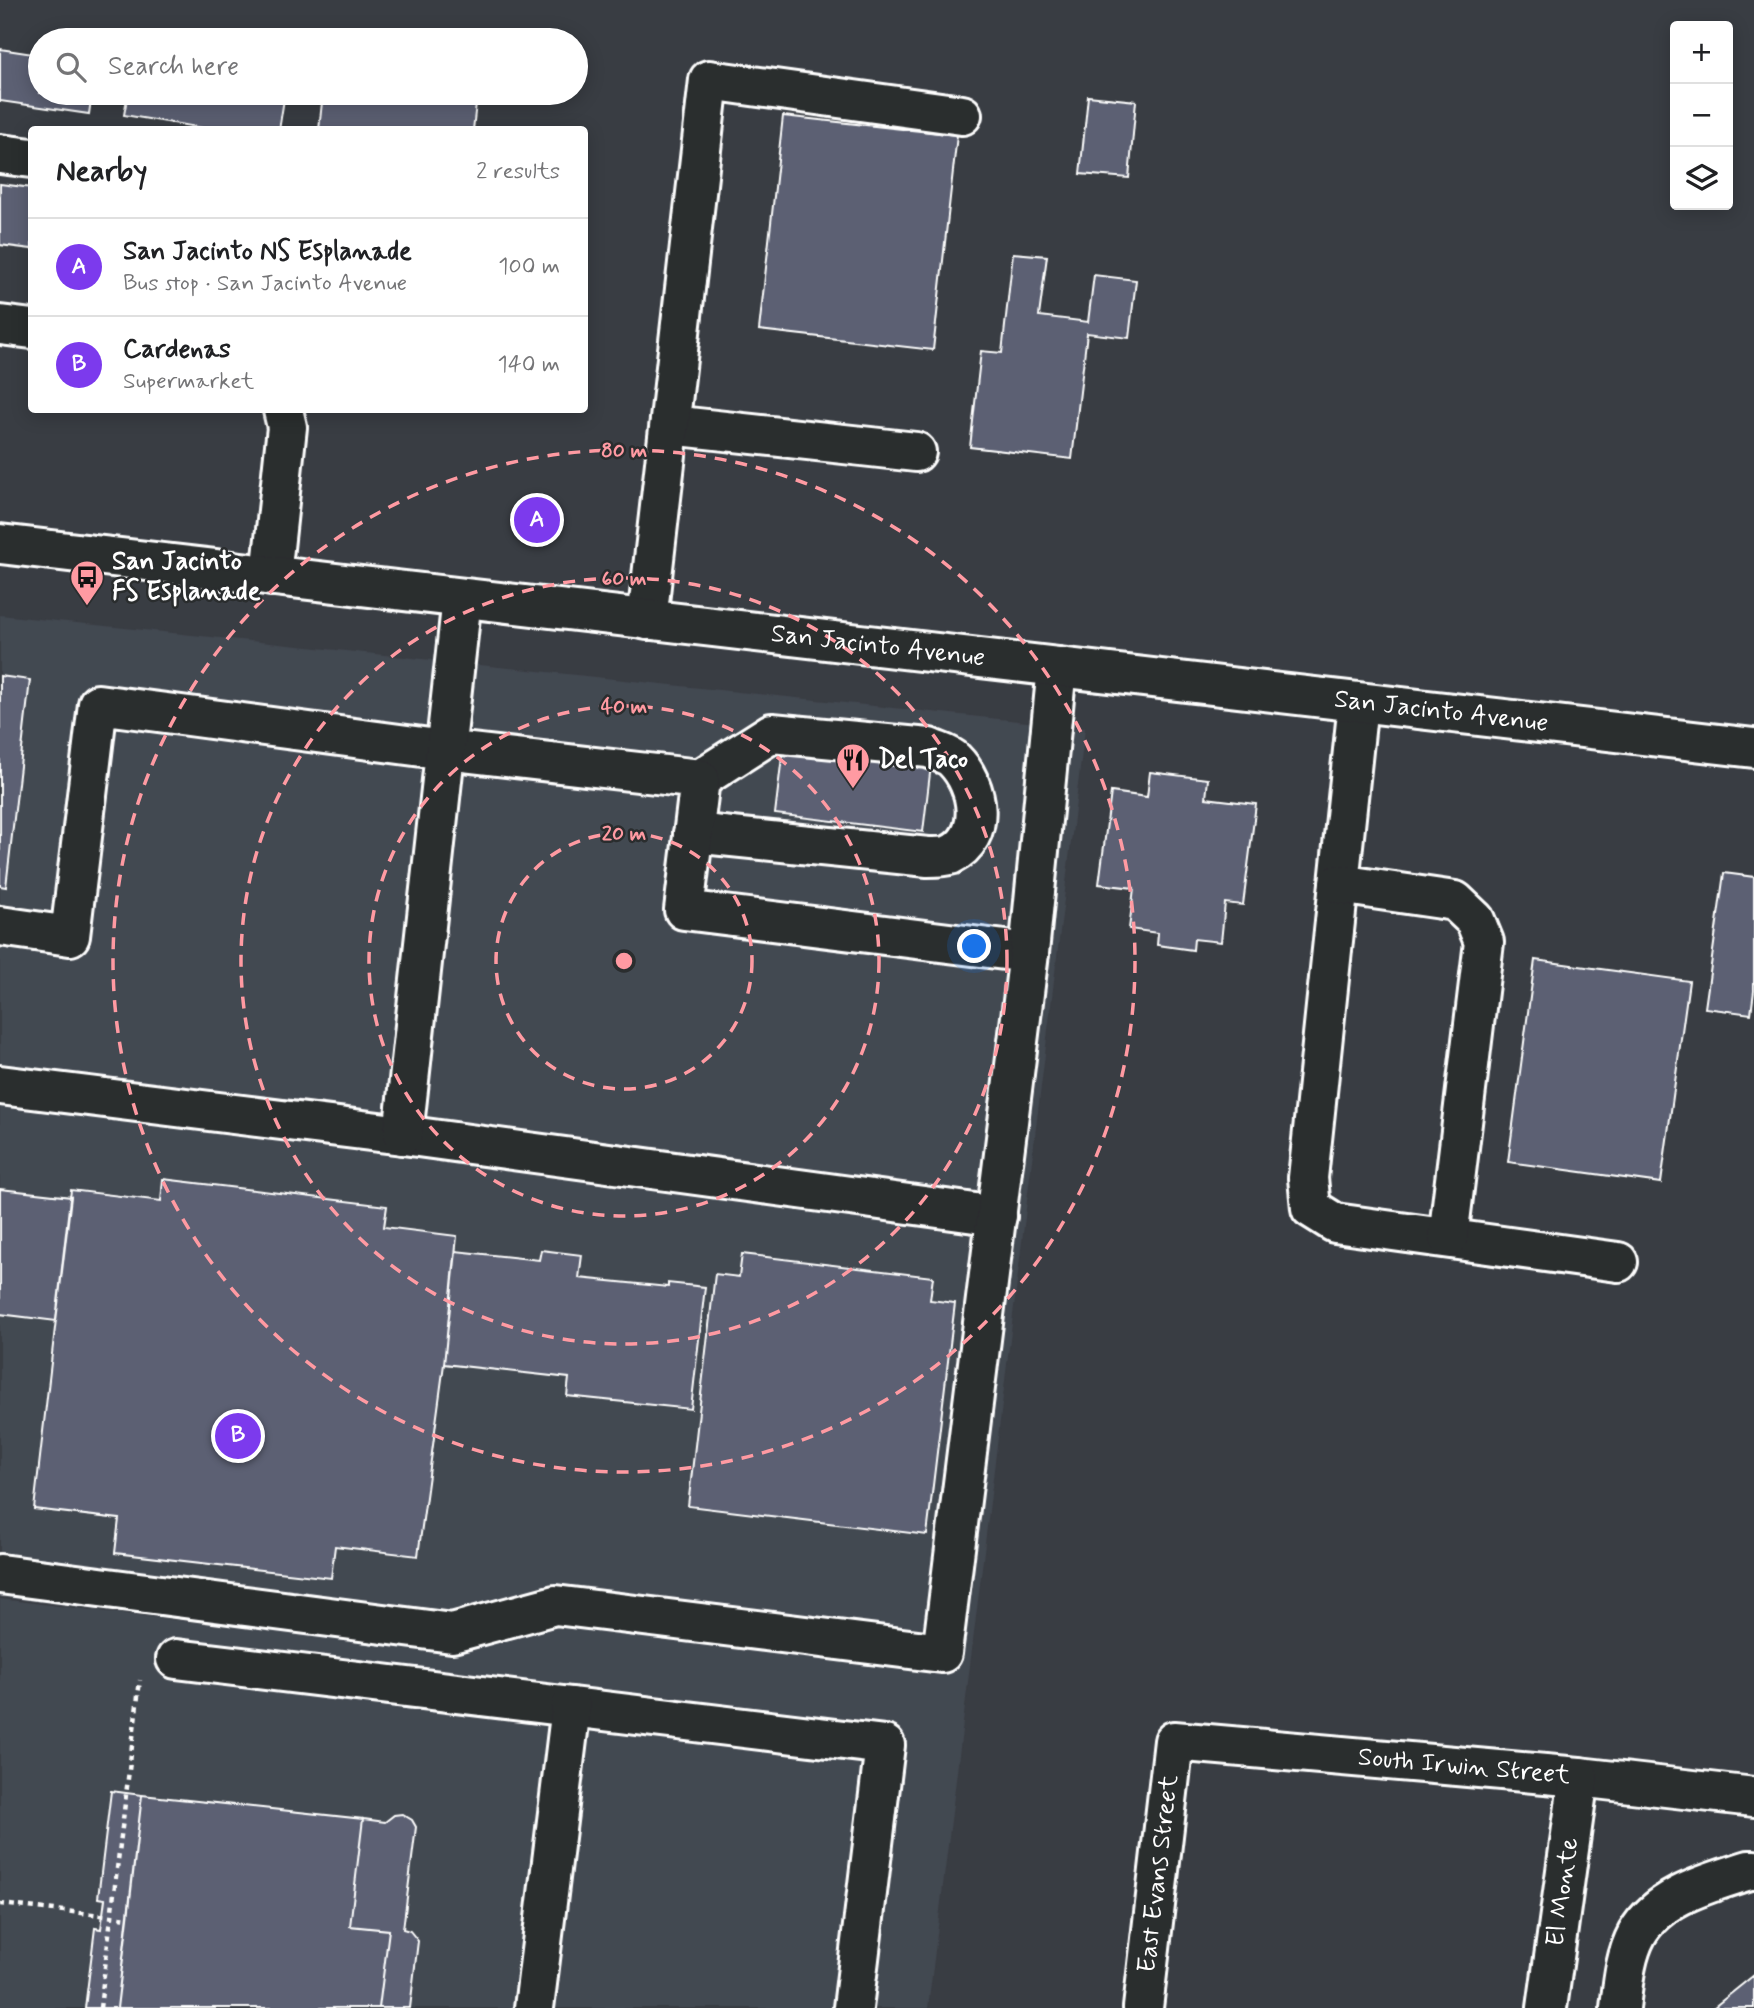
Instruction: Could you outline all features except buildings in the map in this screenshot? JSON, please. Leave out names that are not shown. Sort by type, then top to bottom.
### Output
[{"type":"main road","points":[[647,620],[709,80],[962,116]]},
{"type":"main road","points":[[0,155],[28,158]]},
{"type":"main road","points":[[0,325],[28,328]]},
{"type":"main road","points":[[271,576],[287,426],[284,413]]},
{"type":"main road","points":[[670,425],[916,452]]},
{"type":"main road","name":"San Jacinto Avenue","points":[[0,544],[1754,748]]},
{"type":"main road","points":[[403,1135],[462,598]]},
{"type":"main road","points":[[0,1574],[452,1633],[555,1605],[942,1653],[1030,953],[1058,667]]},
{"type":"main road","points":[[1359,703],[1308,1178],[1311,1208],[1335,1223],[1618,1262]]},
{"type":"main road","points":[[0,926],[70,936],[98,704],[445,750],[700,779],[772,733],[929,748],[951,758],[965,774],[972,790],[975,820],[971,835],[962,845],[949,855],[928,857],[693,833]]},
{"type":"main road","points":[[700,779],[684,910],[1030,953]]},
{"type":"main road","points":[[1339,884],[1455,901],[1475,920],[1484,942],[1448,1238]]},
{"type":"main road","points":[[0,1086],[403,1135],[997,1216]]},
{"type":"main road","points":[[176,1659],[885,1745],[853,2008]]},
{"type":"main road","points":[[534,2008],[571,1707]]},
{"type":"main road","name":"South Irwin Street","points":[[1174,1741],[1579,1777],[1754,1797]]},
{"type":"main road","name":"East Evans Street","points":[[1143,2008],[1174,1741]]},
{"type":"main road","name":"El Monte","points":[[1546,2008],[1579,1777]]},
{"type":"main road","points":[[1620,2008],[1626,1965],[1638,1933],[1663,1905],[1710,1882],[1754,1870]]},
{"type":"path","points":[[100,2008],[141,1676]]},
{"type":"path","points":[[0,1904],[128,1918]]},
{"type":"shaded area","points":[[0,615],[1085,728],[928,2008],[0,2008],[0,1599],[423,1649],[0,1597]]},
{"type":"place","name":"San Jacinto NS Esplanade","points":[[537,520]]},
{"type":"place","name":"San Jacinto FS Esplanade","points":[[87,607]]},
{"type":"place","name":"Del Taco","points":[[853,790]]},
{"type":"place","name":"Cardenas","points":[[238,1436]]}]
